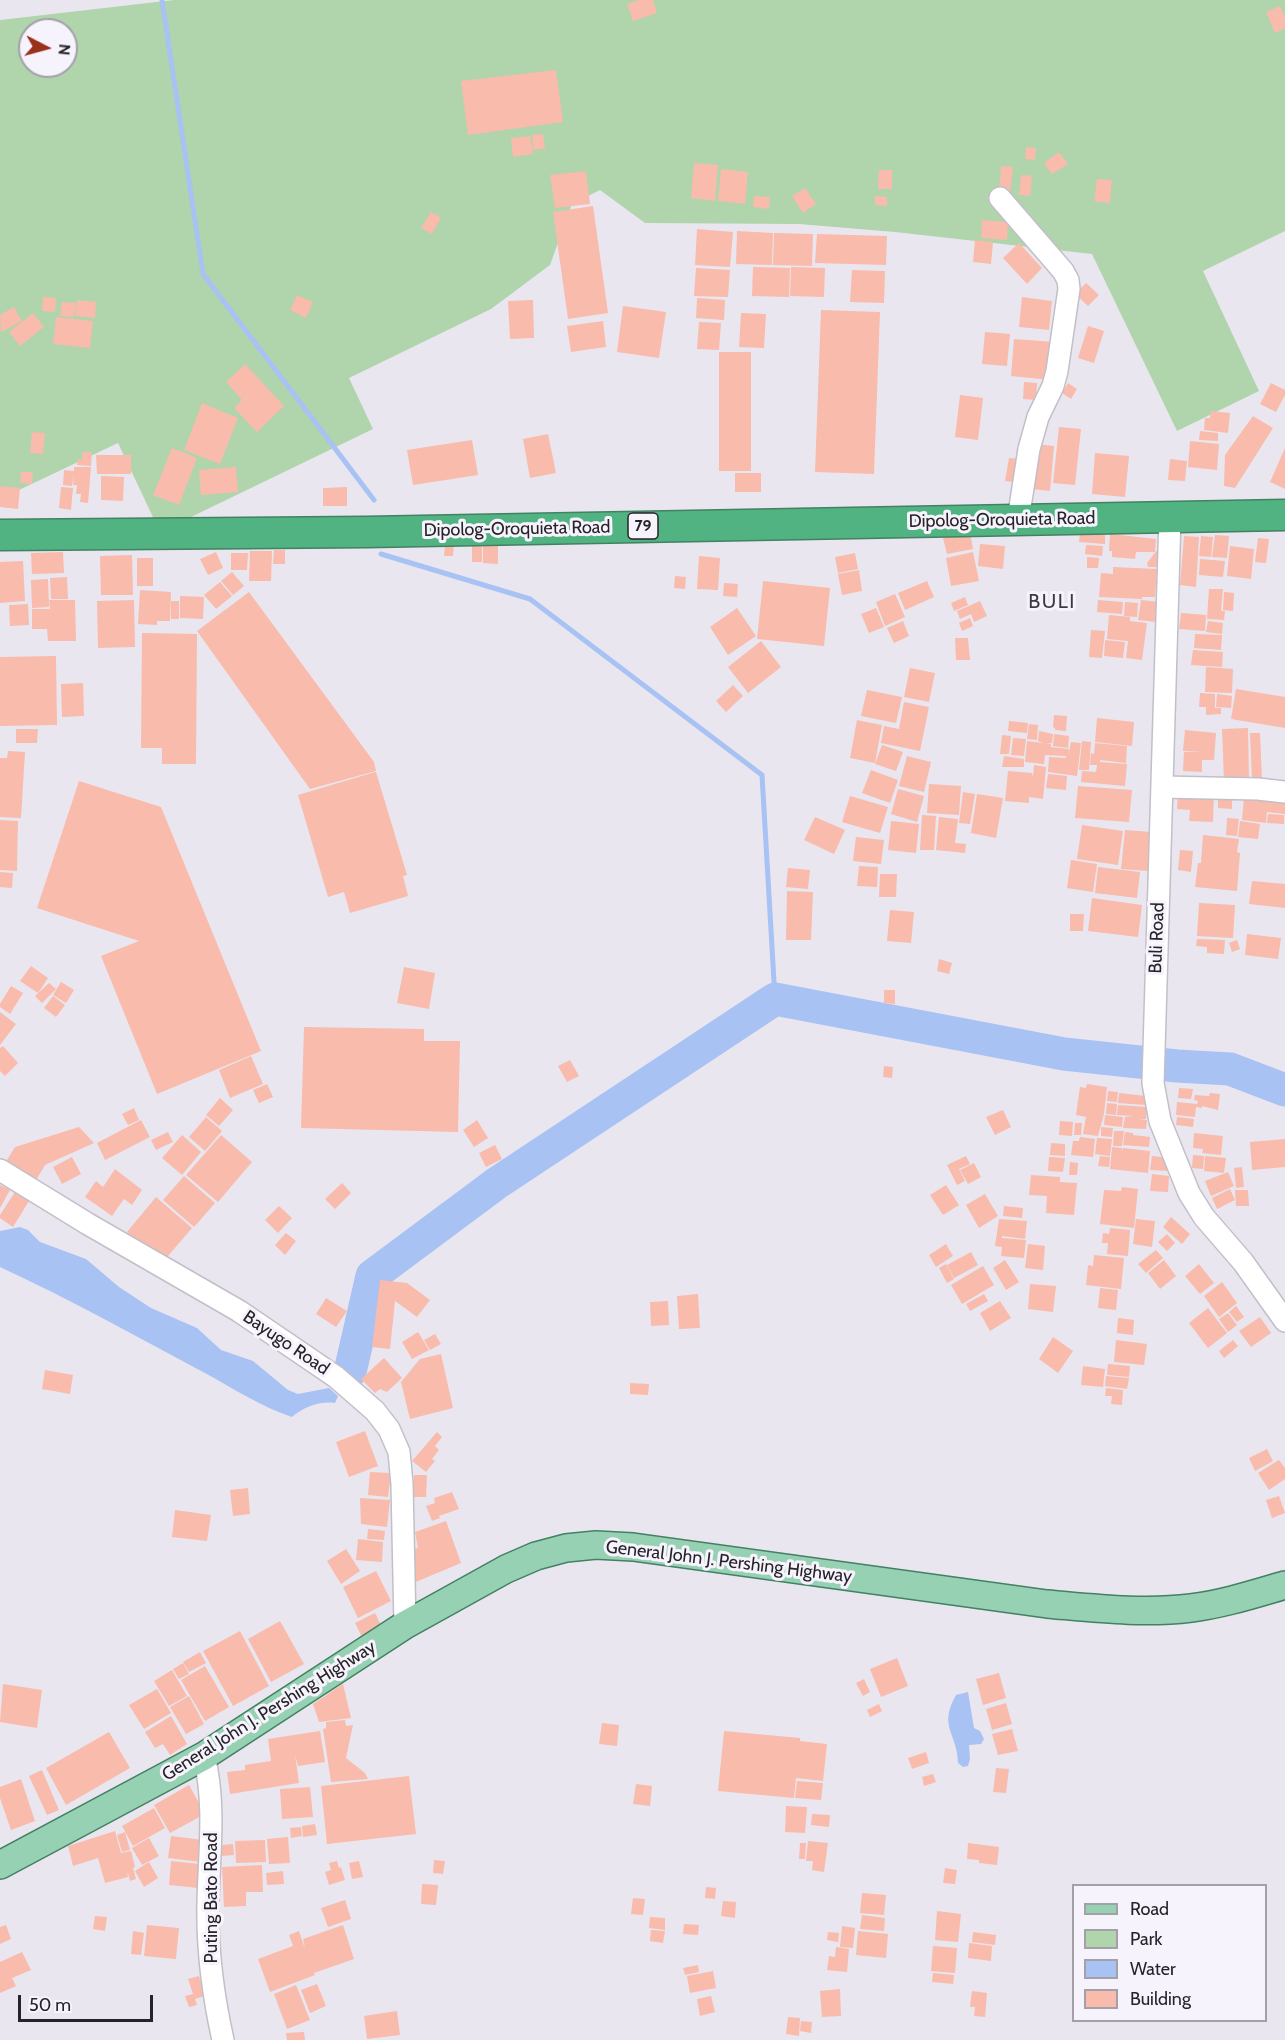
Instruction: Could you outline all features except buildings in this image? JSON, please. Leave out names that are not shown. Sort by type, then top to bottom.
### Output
[{"type":"highway","name":"Dipolog-Oroquieta Road","points":[[0,535],[367,532],[1285,515]]},
{"type":"main road","name":"General John J. Pershing Highway","points":[[0,1865],[204,1756],[405,1626],[506,1569],[536,1556],[566,1548],[596,1545],[633,1547],[1047,1604],[1109,1609],[1190,1608],[1228,1601],[1285,1585]]},
{"type":"street","points":[[1000,198],[1063,271],[1068,280],[1069,290],[1058,371],[1038,417],[1029,449],[1018,519]]},
{"type":"street","name":"Buli Road","points":[[1170,517],[1153,1083],[1160,1121],[1189,1194],[1204,1217],[1243,1262],[1285,1321]]},
{"type":"street","points":[[1162,787],[1258,789],[1285,792]]},
{"type":"street","name":"Bayugo Road","points":[[0,1170],[239,1311],[336,1377],[375,1411],[389,1429],[399,1452],[402,1484],[405,1626]]},
{"type":"street","name":"Puting Bato Road","points":[[204,1756],[212,1800],[208,1904],[210,1955],[223,2040]]},
{"type":"green space","points":[[174,0],[1285,0],[1285,231],[1203,271],[1259,391],[1177,431],[1092,254],[895,232],[799,224],[645,223],[600,190],[572,204],[550,265],[491,309],[349,378],[373,429],[160,532],[118,443],[0,499],[0,20]]},
{"type":"water","points":[[20,1227],[28,1230],[40,1242],[86,1259],[119,1287],[151,1308],[197,1328],[221,1350],[253,1361],[288,1390],[298,1394],[329,1388],[338,1396],[335,1403],[312,1406],[292,1417],[281,1413],[0,1267],[0,1231]]},
{"type":"water","points":[[968,1692],[974,1728],[980,1731],[984,1739],[981,1744],[969,1745],[970,1759],[968,1766],[963,1767],[958,1763],[948,1722],[956,1695]]},
{"type":"waterway","points":[[162,0],[203,274],[374,500]]},
{"type":"waterway","points":[[381,554],[530,599],[762,775],[775,999]]},
{"type":"waterway","points":[[350,1372],[372,1276],[497,1183],[775,999],[1064,1054],[1230,1069],[1285,1090]]},
{"type":"district","name":"BULI","points":[[1052,602]]}]
